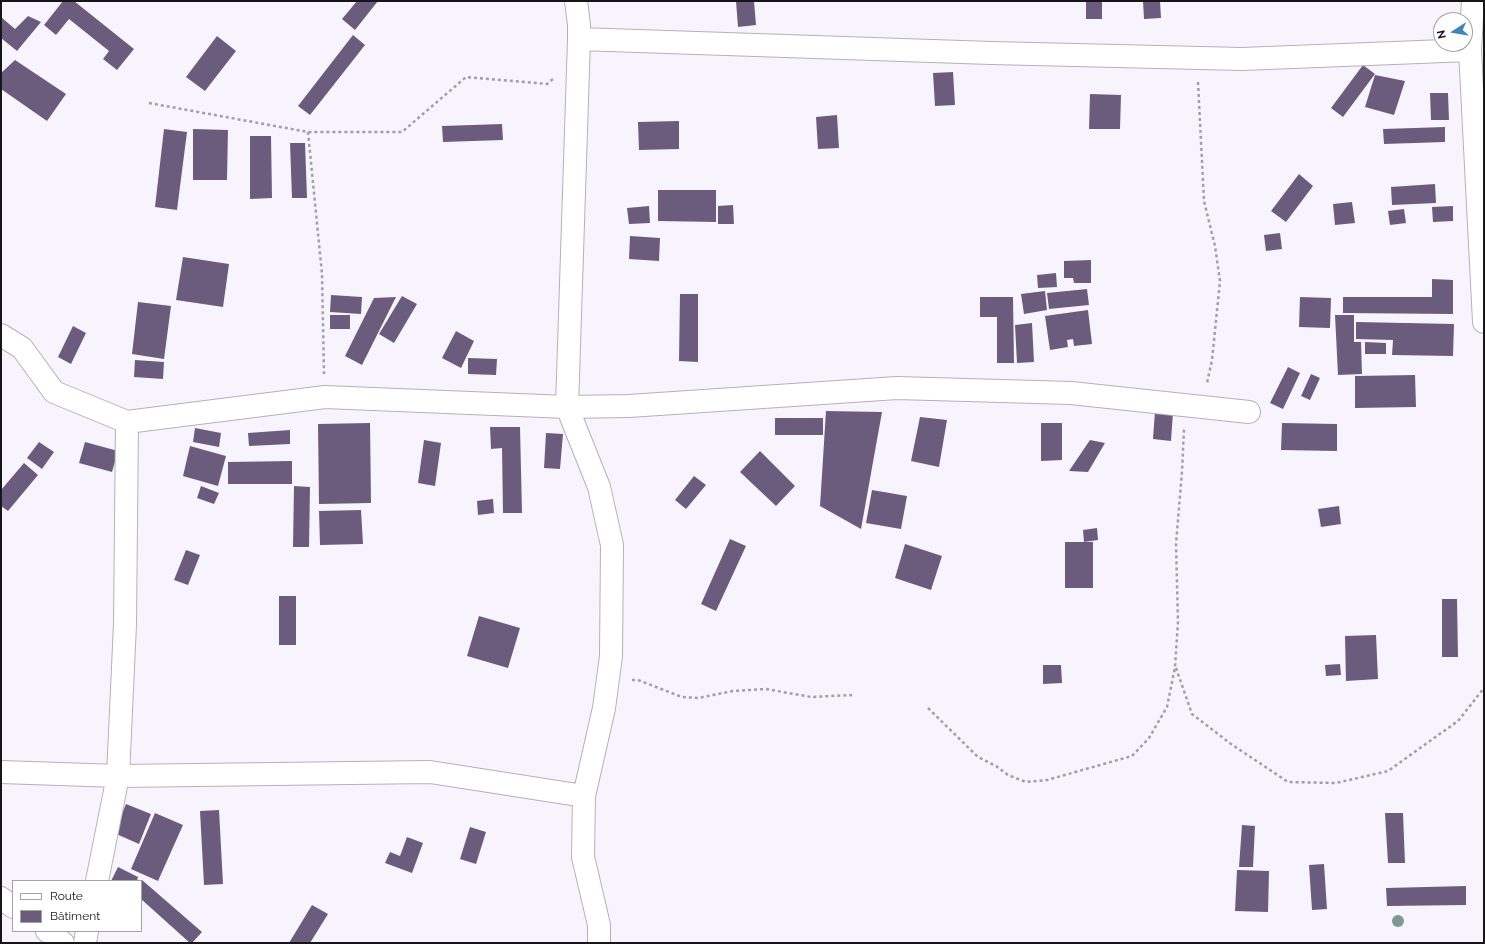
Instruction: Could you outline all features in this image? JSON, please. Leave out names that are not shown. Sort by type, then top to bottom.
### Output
[{"type":"street","points":[[576,1],[579,39],[567,407],[599,487],[612,545],[611,656],[604,708],[584,796],[583,857],[599,925],[598,943]]},
{"type":"street","points":[[1472,12],[1473,1]]},
{"type":"street","points":[[579,39],[991,53],[1242,59],[1433,51]]},
{"type":"street","points":[[1470,52],[1484,322]]},
{"type":"street","points":[[1,335],[22,348],[54,392],[127,422],[324,397],[567,407],[629,406],[897,388],[1071,393],[1249,412]]},
{"type":"street","points":[[97,880],[118,776],[125,624],[127,422]]},
{"type":"street","points":[[1,772],[118,776],[430,772],[584,796]]},
{"type":"street","points":[[1,898],[12,906]]},
{"type":"street","points":[[47,932],[63,943]]},
{"type":"street","points":[[85,943],[88,932]]},
{"type":"path","points":[[928,708],[978,757],[996,766],[1008,775],[1026,782],[1047,780],[1132,756],[1149,738],[1167,707],[1176,667],[1178,622],[1176,544],[1184,428],[1202,407],[1212,360],[1220,281],[1215,246],[1204,201],[1197,58]]},
{"type":"path","points":[[148,103],[308,132],[402,132],[466,77],[546,84],[578,62]]},
{"type":"path","points":[[308,132],[322,274],[324,397]]},
{"type":"path","points":[[1176,667],[1192,714],[1231,744],[1288,782],[1336,783],[1388,771],[1458,721],[1484,688]]},
{"type":"path","points":[[607,683],[638,680],[682,697],[698,698],[733,691],[766,689],[811,697],[852,695]]},
{"type":"building","points":[[63,1],[74,1],[134,49],[117,70],[103,59],[109,51],[69,19],[56,35],[44,25]]},
{"type":"building","points":[[357,1],[378,1],[355,30],[342,19]]},
{"type":"building","points":[[736,1],[754,1],[756,25],[738,27]]},
{"type":"building","points":[[1086,1],[1102,1],[1102,19],[1086,19]]},
{"type":"building","points":[[1143,1],[1160,1],[1161,18],[1144,19]]},
{"type":"building","points":[[28,16],[41,22],[17,51],[1,38],[1,17],[15,29]]},
{"type":"building","points":[[353,35],[365,45],[310,115],[298,106]]},
{"type":"building","points":[[217,36],[236,51],[205,91],[186,77]]},
{"type":"building","points":[[15,60],[66,94],[47,121],[1,89],[1,73]]},
{"type":"building","points":[[1363,65],[1375,74],[1343,117],[1331,108]]},
{"type":"building","points":[[953,72],[955,105],[935,106],[933,73]]},
{"type":"building","points":[[1375,75],[1405,81],[1394,115],[1365,107]]},
{"type":"building","points":[[1430,93],[1448,93],[1449,120],[1431,120]]},
{"type":"building","points":[[1090,94],[1121,95],[1120,129],[1089,129]]},
{"type":"building","points":[[837,115],[839,148],[818,149],[816,117]]},
{"type":"building","points":[[679,121],[679,149],[639,150],[638,122]]},
{"type":"building","points":[[502,124],[503,140],[443,142],[442,126]]},
{"type":"building","points":[[1445,127],[1445,142],[1384,144],[1383,129]]},
{"type":"building","points":[[164,129],[187,132],[177,210],[155,207]]},
{"type":"building","points":[[193,129],[228,130],[227,180],[193,180]]},
{"type":"building","points":[[250,136],[271,136],[272,198],[250,199]]},
{"type":"building","points":[[290,143],[305,143],[307,198],[292,198]]},
{"type":"building","points":[[1299,174],[1313,186],[1286,222],[1271,211]]},
{"type":"building","points":[[1435,184],[1436,203],[1392,205],[1391,187]]},
{"type":"building","points":[[658,190],[716,190],[716,222],[658,221]]},
{"type":"building","points":[[1352,202],[1355,223],[1335,225],[1333,204]]},
{"type":"building","points":[[733,205],[734,224],[718,224],[718,206]]},
{"type":"building","points":[[649,206],[650,223],[629,224],[627,208]]},
{"type":"building","points":[[1453,206],[1453,221],[1433,222],[1432,207]]},
{"type":"building","points":[[1404,209],[1406,223],[1390,225],[1388,211]]},
{"type":"building","points":[[1280,233],[1282,249],[1266,251],[1264,235]]},
{"type":"building","points":[[630,236],[660,238],[659,261],[629,259]]},
{"type":"building","points":[[183,257],[229,264],[223,307],[176,300]]},
{"type":"building","points":[[1091,260],[1091,283],[1074,283],[1073,278],[1064,278],[1064,261]]},
{"type":"building","points":[[1056,273],[1057,287],[1038,288],[1037,275]]},
{"type":"building","points":[[1432,279],[1453,280],[1453,314],[1343,313],[1343,297],[1432,297]]},
{"type":"building","points":[[1087,289],[1089,305],[1049,309],[1047,293]]},
{"type":"building","points":[[1045,291],[1047,310],[1024,314],[1021,294]]},
{"type":"building","points":[[680,294],[698,294],[698,362],[679,361]]},
{"type":"building","points":[[331,295],[362,297],[361,314],[330,312]]},
{"type":"building","points":[[402,296],[417,304],[394,343],[379,334]]},
{"type":"building","points":[[396,297],[362,365],[345,356],[374,298]]},
{"type":"building","points":[[980,297],[1013,297],[1014,363],[997,363],[997,317],[980,317]]},
{"type":"building","points":[[1300,297],[1331,298],[1330,328],[1299,327]]},
{"type":"building","points":[[138,302],[171,306],[164,359],[132,354]]},
{"type":"building","points":[[1088,310],[1092,344],[1074,346],[1073,339],[1067,340],[1068,347],[1050,350],[1045,316]]},
{"type":"building","points":[[330,315],[350,315],[350,329],[330,329]]},
{"type":"building","points":[[1335,315],[1354,315],[1354,342],[1361,342],[1362,374],[1338,375]]},
{"type":"building","points":[[1356,322],[1454,324],[1453,356],[1392,355],[1393,340],[1356,339]]},
{"type":"building","points":[[1032,323],[1034,362],[1017,363],[1015,325]]},
{"type":"building","points":[[73,326],[86,333],[71,364],[58,357]]},
{"type":"building","points":[[456,331],[474,341],[461,368],[442,358]]},
{"type":"building","points":[[1365,342],[1386,343],[1386,354],[1365,354]]},
{"type":"building","points":[[468,358],[497,359],[496,375],[468,374]]},
{"type":"building","points":[[135,360],[164,362],[163,379],[134,377]]},
{"type":"building","points":[[1288,367],[1300,373],[1283,409],[1270,403]]},
{"type":"building","points":[[1311,374],[1320,378],[1310,400],[1301,396]]},
{"type":"building","points":[[1415,375],[1416,407],[1355,408],[1355,376]]},
{"type":"building","points":[[826,411],[882,412],[861,529],[820,506]]},
{"type":"building","points":[[1155,411],[1173,412],[1171,441],[1153,439]]},
{"type":"building","points":[[920,417],[947,420],[939,467],[911,461]]},
{"type":"building","points":[[775,418],[823,418],[823,435],[775,435]]},
{"type":"building","points":[[370,423],[371,503],[319,504],[318,424]]},
{"type":"building","points":[[1041,423],[1062,423],[1062,460],[1041,461]]},
{"type":"building","points":[[1282,423],[1337,424],[1337,451],[1281,450]]},
{"type":"building","points":[[490,427],[520,427],[522,513],[503,513],[502,448],[491,449]]},
{"type":"building","points":[[195,428],[221,433],[219,447],[193,442]]},
{"type":"building","points":[[290,430],[290,444],[249,446],[248,433]]},
{"type":"building","points":[[546,433],[563,434],[560,469],[544,468]]},
{"type":"building","points":[[424,440],[441,443],[435,486],[418,483]]},
{"type":"building","points":[[1090,440],[1105,443],[1088,472],[1069,471]]},
{"type":"building","points":[[39,442],[54,452],[42,469],[27,458]]},
{"type":"building","points":[[85,442],[118,451],[112,472],[79,463]]},
{"type":"building","points":[[190,446],[226,456],[218,486],[183,476]]},
{"type":"building","points":[[760,451],[795,486],[776,506],[740,472]]},
{"type":"building","points":[[292,461],[292,484],[228,484],[228,462]]},
{"type":"building","points":[[24,463],[38,475],[8,511],[1,506],[1,490]]},
{"type":"building","points":[[694,476],[706,485],[686,509],[675,500]]},
{"type":"building","points":[[201,486],[219,493],[214,504],[197,498]]},
{"type":"building","points":[[294,486],[310,487],[309,547],[293,547]]},
{"type":"building","points":[[872,490],[907,496],[901,529],[866,523]]},
{"type":"building","points":[[493,499],[494,513],[478,515],[477,501]]},
{"type":"building","points":[[1339,506],[1341,524],[1321,527],[1318,509]]},
{"type":"building","points":[[361,510],[363,544],[320,545],[319,511]]},
{"type":"building","points":[[1097,528],[1098,540],[1084,542],[1083,530]]},
{"type":"building","points":[[730,539],[746,546],[716,611],[701,604]]},
{"type":"building","points":[[1065,542],[1093,542],[1093,588],[1065,588]]},
{"type":"building","points":[[905,544],[942,556],[931,590],[895,578]]},
{"type":"building","points":[[186,550],[200,555],[188,585],[174,580]]},
{"type":"building","points":[[279,596],[296,596],[296,645],[279,645]]},
{"type":"building","points":[[1442,599],[1457,599],[1458,657],[1442,657]]},
{"type":"building","points":[[479,616],[520,628],[508,668],[467,656]]},
{"type":"building","points":[[1376,635],[1378,679],[1346,681],[1345,636]]},
{"type":"building","points":[[1340,664],[1341,675],[1326,676],[1325,665]]},
{"type":"building","points":[[1043,665],[1061,665],[1062,683],[1043,684]]},
{"type":"building","points":[[126,804],[151,814],[139,844],[114,833]]},
{"type":"building","points":[[219,810],[223,884],[204,885],[200,811]]},
{"type":"building","points":[[155,813],[183,825],[158,881],[131,869]]},
{"type":"building","points":[[1385,813],[1403,813],[1405,863],[1388,863]]},
{"type":"building","points":[[1242,825],[1255,826],[1253,867],[1239,867]]},
{"type":"building","points":[[470,827],[486,832],[476,864],[460,859]]},
{"type":"building","points":[[407,837],[423,843],[412,873],[385,863],[390,852],[400,856]]},
{"type":"building","points":[[1324,864],[1327,909],[1312,910],[1309,865]]},
{"type":"building","points":[[118,867],[138,877],[137,880],[112,880]]},
{"type":"building","points":[[1237,870],[1269,871],[1268,912],[1235,911]]},
{"type":"building","points":[[142,880],[202,932],[192,943],[190,943],[142,900]]},
{"type":"building","points":[[1466,886],[1466,905],[1387,906],[1386,888]]},
{"type":"building","points":[[312,905],[328,914],[310,943],[289,943]]}]
